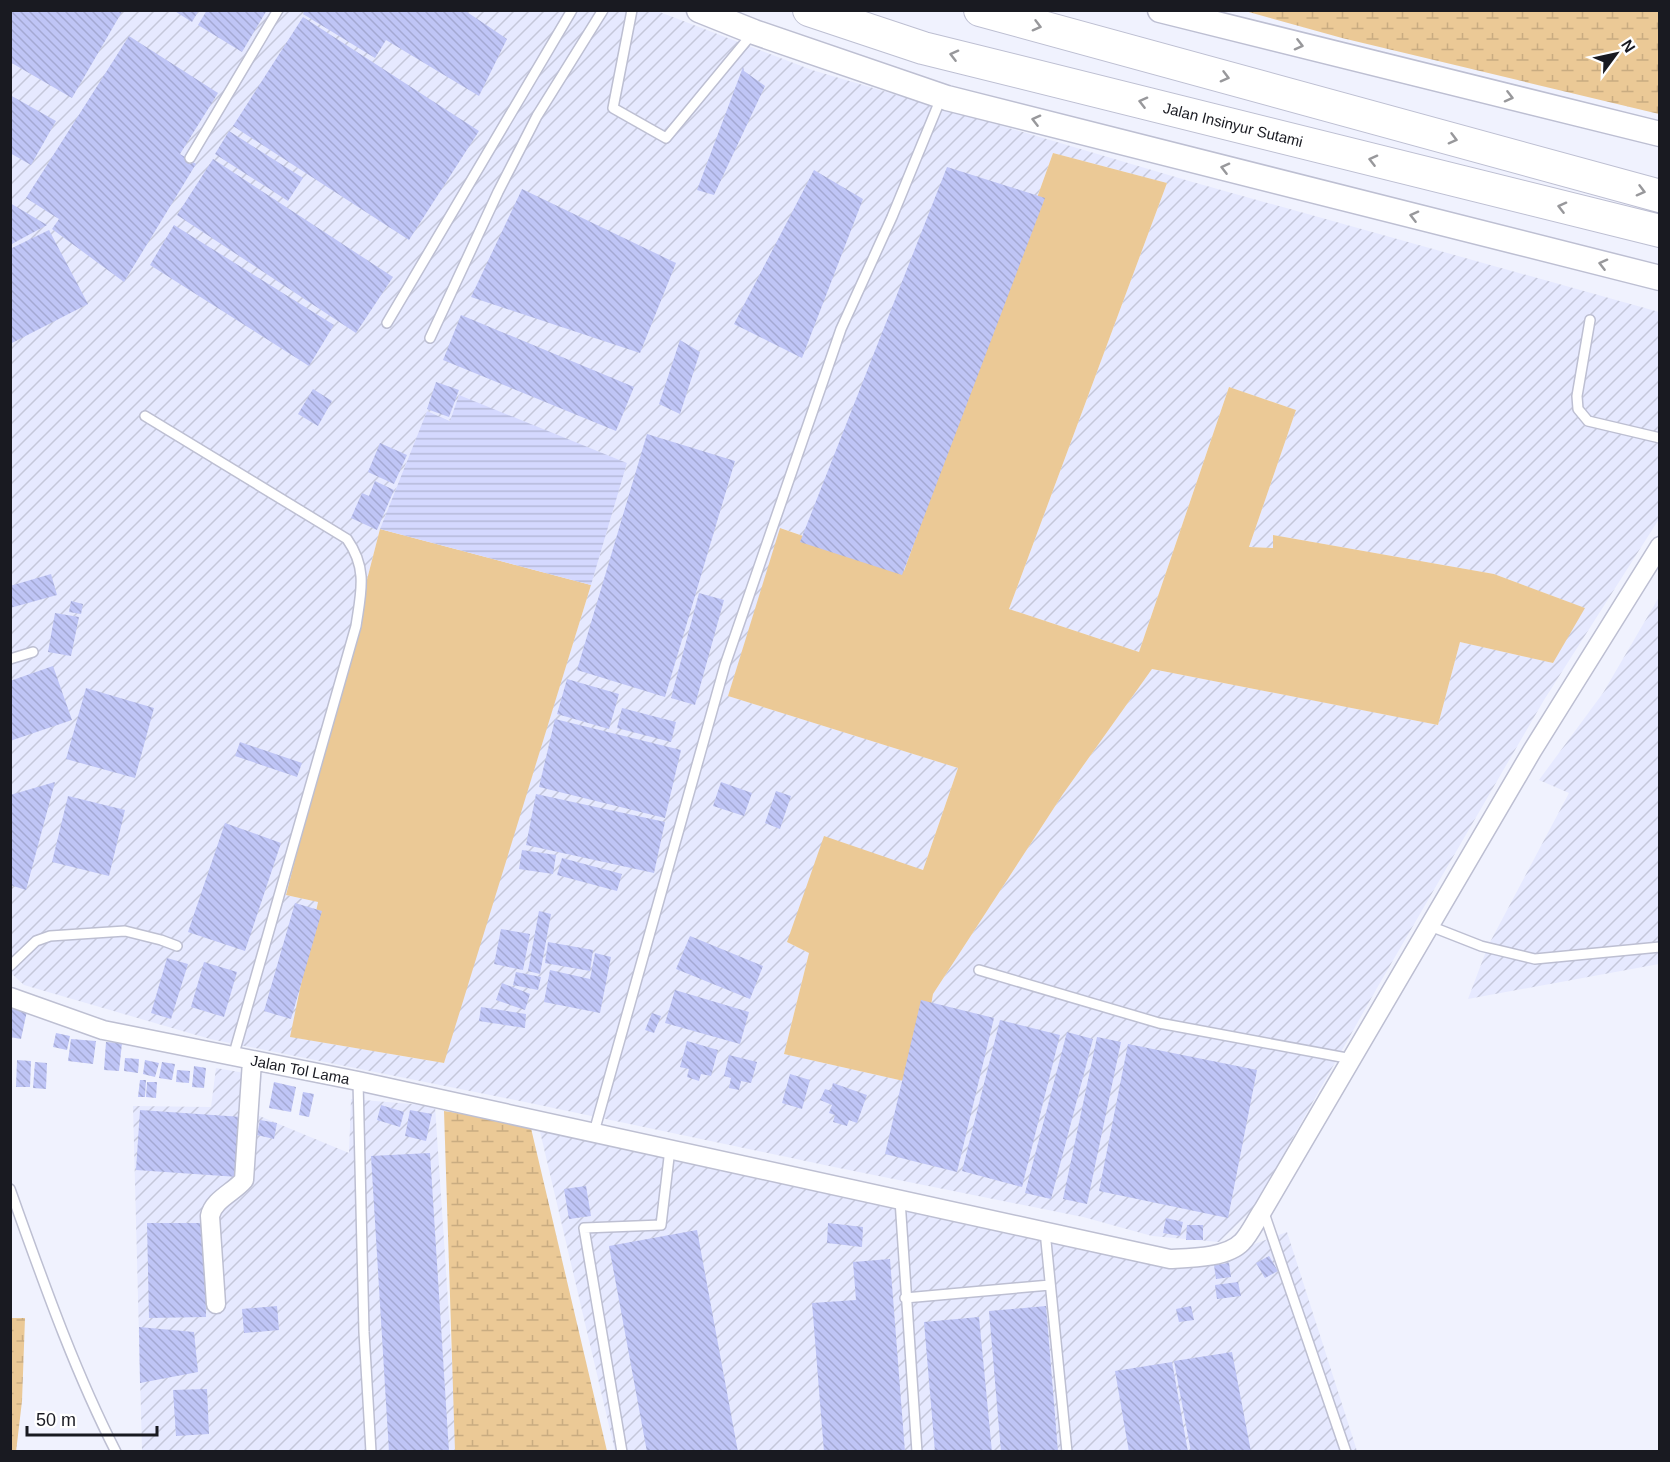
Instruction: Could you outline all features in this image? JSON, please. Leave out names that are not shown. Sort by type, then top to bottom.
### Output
[{"type":"highway","name":"Jalan Insinyur Sutami","points":[[809,10],[923,48],[1659,231]]},
{"type":"highway","points":[[980,10],[1659,196]]},
{"type":"street","points":[[699,10],[754,32],[941,96],[1659,278]]},
{"type":"street","points":[[1161,10],[1659,134]]},
{"type":"street","name":"Jalan Tol Lama","points":[[10,997],[103,1030],[358,1081],[1170,1259],[1200,1257],[1232,1249],[1242,1242],[1263,1210],[1532,751],[1659,546]]},
{"type":"street","points":[[216,1304],[210,1216],[213,1206],[244,1180],[252,1061]]},
{"type":"lane","points":[[190,158],[278,10]]},
{"type":"lane","points":[[387,323],[572,10]]},
{"type":"lane","points":[[430,338],[498,192],[537,116],[603,10]]},
{"type":"lane","points":[[632,10],[613,108],[666,138],[754,32]]},
{"type":"lane","points":[[594,1132],[724,665],[840,329],[892,217],[941,96]]},
{"type":"lane","points":[[1590,320],[1577,396],[1578,409],[1588,421],[1659,438]]},
{"type":"lane","points":[[145,416],[346,539],[357,553],[363,582],[356,626],[233,1057]]},
{"type":"lane","points":[[10,659],[33,652]]},
{"type":"lane","points":[[1430,926],[1481,946],[1535,959],[1659,947]]},
{"type":"lane","points":[[10,966],[36,941],[50,936],[125,931],[177,946]]},
{"type":"lane","points":[[979,970],[1159,1023],[1352,1059]]},
{"type":"lane","points":[[358,1081],[363,1332],[371,1452]]},
{"type":"lane","points":[[622,1452],[584,1228],[661,1225],[670,1149]]},
{"type":"lane","points":[[10,1189],[53,1306],[98,1416],[116,1452]]},
{"type":"lane","points":[[900,1200],[917,1452]]},
{"type":"lane","points":[[1263,1210],[1346,1452]]},
{"type":"lane","points":[[1045,1231],[1067,1452]]},
{"type":"lane","points":[[905,1298],[1050,1286]]},
{"type":"shaded area","points":[[11,11],[657,11],[812,70],[1189,181],[1659,312],[1659,519],[1544,700],[1377,988],[1252,1210],[1219,1242],[1152,1236],[1083,1217],[210,1039],[24,985],[11,973]],"holes":[[[1053,153],[1167,183],[1009,609],[1139,652],[1229,387],[1296,410],[1249,547],[1273,548],[1273,535],[1494,574],[1584,608],[1553,663],[1460,642],[1438,725],[1152,669],[1063,794],[933,994],[917,1084],[784,1054],[809,953],[787,942],[923,870],[958,768],[728,696],[781,528],[904,572]],[[459,396],[627,463],[443,1063],[291,1037],[318,902],[286,895],[380,529],[427,411],[451,421]]]},
{"type":"shaded area","points":[[1659,597],[1659,964],[1468,999],[1488,946],[1569,793],[1539,780],[1603,693]]},
{"type":"shaded area","points":[[216,1068],[262,1076],[257,1115],[349,1153],[351,1099],[435,1106],[458,1451],[142,1451],[133,1106],[211,1107]]},
{"type":"shaded area","points":[[538,1123],[1204,1263],[1287,1232],[1357,1451],[615,1451]]},
{"type":"green space","points":[[1245,11],[1659,11],[1659,114],[1342,38]]},
{"type":"green space","points":[[1053,153],[1167,183],[1009,609],[1139,652],[1229,387],[1296,410],[1249,547],[1273,548],[1273,535],[1494,574],[1585,608],[1553,663],[1460,642],[1438,725],[1152,669],[1063,794],[933,994],[917,1084],[784,1054],[809,953],[787,942],[824,836],[923,870],[958,768],[728,696],[780,528],[904,571]]},
{"type":"green space","points":[[380,529],[591,585],[444,1063],[290,1037],[318,902],[286,895]]},
{"type":"green space","points":[[444,1111],[530,1124],[607,1451],[455,1451]]},
{"type":"green space","points":[[11,1318],[25,1318],[22,1401],[16,1452],[10,1451]]},
{"type":"water","points":[[459,395],[627,463],[591,585],[380,529],[427,411],[450,421]]},
{"type":"building","points":[[10,10],[123,10],[72,98],[10,62]]},
{"type":"building","points":[[173,10],[199,10],[192,22]]},
{"type":"building","points":[[207,10],[267,10],[242,52],[198,25]]},
{"type":"building","points":[[305,10],[464,10],[507,39],[479,96],[386,40],[375,58],[303,14]]},
{"type":"building","points":[[303,17],[479,131],[409,240],[233,126]]},
{"type":"building","points":[[129,36],[218,93],[180,154],[196,164],[124,282],[52,229],[59,219],[26,198]]},
{"type":"building","points":[[743,67],[744,71],[765,86],[714,195],[697,190]]},
{"type":"building","points":[[10,95],[56,121],[31,165],[10,153]]},
{"type":"building","points":[[229,131],[303,178],[288,201],[215,154]]},
{"type":"building","points":[[213,159],[393,277],[356,333],[177,215]]},
{"type":"building","points":[[947,167],[1045,198],[902,575],[800,542]]},
{"type":"building","points":[[814,170],[863,199],[802,358],[734,324]]},
{"type":"building","points":[[522,189],[676,263],[640,353],[471,297]]},
{"type":"building","points":[[10,203],[47,225],[10,245]]},
{"type":"building","points":[[174,225],[334,325],[309,366],[150,265]]},
{"type":"building","points":[[49,230],[88,304],[10,344],[10,249]]},
{"type":"building","points":[[461,315],[634,387],[616,431],[443,360]]},
{"type":"building","points":[[680,340],[700,352],[680,414],[659,404]]},
{"type":"building","points":[[436,382],[459,390],[449,417],[427,409]]},
{"type":"building","points":[[313,389],[332,401],[318,426],[298,414]]},
{"type":"building","points":[[647,434],[735,461],[665,697],[577,670]]},
{"type":"building","points":[[380,443],[407,455],[394,484],[368,472]]},
{"type":"building","points":[[375,481],[394,490],[377,530],[351,518],[362,493],[369,496]]},
{"type":"building","points":[[51,574],[57,595],[10,608],[10,586]]},
{"type":"building","points":[[699,593],[724,600],[695,705],[671,698]]},
{"type":"building","points":[[71,601],[83,604],[81,614],[69,612]]},
{"type":"building","points":[[55,613],[79,617],[71,656],[48,652]]},
{"type":"building","points":[[53,666],[72,720],[10,741],[10,681]]},
{"type":"building","points":[[567,679],[619,694],[609,729],[557,714]]},
{"type":"building","points":[[86,688],[154,708],[135,778],[66,759]]},
{"type":"building","points":[[622,708],[676,722],[671,742],[617,728]]},
{"type":"building","points":[[555,719],[681,750],[665,818],[539,787]]},
{"type":"building","points":[[240,742],[302,763],[297,777],[235,756]]},
{"type":"building","points":[[55,782],[26,890],[10,885],[10,795]]},
{"type":"building","points":[[721,782],[752,793],[744,816],[713,806]]},
{"type":"building","points":[[776,791],[791,796],[780,829],[765,823]]},
{"type":"building","points":[[536,794],[665,822],[654,873],[526,845]]},
{"type":"building","points":[[68,796],[125,810],[109,876],[52,862]]},
{"type":"building","points":[[225,823],[281,843],[245,951],[188,932]]},
{"type":"building","points":[[522,850],[556,855],[553,874],[519,869]]},
{"type":"building","points":[[562,858],[622,874],[617,891],[557,875]]},
{"type":"building","points":[[295,903],[322,911],[291,1019],[264,1011]]},
{"type":"building","points":[[539,911],[551,914],[540,974],[528,971]]},
{"type":"building","points":[[501,929],[530,934],[523,970],[494,964]]},
{"type":"building","points":[[690,936],[763,966],[750,999],[676,969]]},
{"type":"building","points":[[548,942],[593,950],[590,971],[545,963]]},
{"type":"building","points":[[595,953],[611,957],[600,1013],[544,1002],[550,970],[590,979]]},
{"type":"building","points":[[167,958],[188,964],[171,1019],[151,1013]]},
{"type":"building","points":[[204,962],[237,972],[224,1017],[191,1007]]},
{"type":"building","points":[[516,972],[541,977],[538,990],[513,985]]},
{"type":"building","points":[[502,983],[530,994],[525,1010],[496,1000]]},
{"type":"building","points":[[675,990],[749,1012],[740,1044],[665,1023]]},
{"type":"building","points":[[921,1000],[994,1018],[957,1172],[885,1154]]},
{"type":"building","points":[[10,1007],[27,1011],[21,1039],[10,1037]]},
{"type":"building","points":[[481,1007],[526,1014],[525,1028],[479,1021]]},
{"type":"building","points":[[652,1013],[661,1016],[654,1033],[645,1030]]},
{"type":"building","points":[[1000,1020],[1060,1035],[1022,1187],[962,1171]]},
{"type":"building","points":[[1067,1032],[1093,1039],[1051,1199],[1025,1193]]},
{"type":"building","points":[[56,1033],[70,1036],[67,1050],[53,1047]]},
{"type":"building","points":[[1097,1037],[1121,1042],[1087,1204],[1063,1199]]},
{"type":"building","points":[[71,1039],[96,1041],[93,1064],[68,1061]]},
{"type":"building","points":[[687,1041],[718,1050],[711,1076],[701,1074],[699,1081],[687,1077],[689,1069],[680,1067]]},
{"type":"building","points":[[106,1042],[122,1043],[119,1071],[104,1070]]},
{"type":"building","points":[[1128,1044],[1257,1070],[1228,1218],[1099,1191]]},
{"type":"building","points":[[729,1055],[757,1062],[751,1083],[741,1081],[739,1090],[729,1088],[731,1078],[724,1076]]},
{"type":"building","points":[[125,1058],[139,1059],[138,1073],[124,1071]]},
{"type":"building","points":[[17,1060],[31,1061],[30,1087],[16,1087]]},
{"type":"building","points":[[145,1060],[159,1063],[155,1077],[143,1074]]},
{"type":"building","points":[[35,1062],[47,1063],[46,1089],[33,1088]]},
{"type":"building","points":[[162,1062],[175,1064],[172,1080],[159,1078]]},
{"type":"building","points":[[194,1066],[206,1068],[204,1088],[192,1087]]},
{"type":"building","points":[[177,1070],[190,1071],[189,1083],[176,1082]]},
{"type":"building","points":[[790,1074],[810,1080],[802,1109],[782,1103]]},
{"type":"building","points":[[140,1080],[146,1080],[145,1097],[138,1097]]},
{"type":"building","points":[[147,1082],[157,1082],[156,1098],[146,1097]]},
{"type":"building","points":[[274,1082],[296,1087],[291,1112],[269,1108]]},
{"type":"building","points":[[833,1083],[867,1095],[857,1123],[849,1120],[847,1126],[833,1122],[835,1115],[829,1113],[832,1105],[820,1100],[825,1089],[831,1091]]},
{"type":"building","points":[[303,1092],[314,1094],[309,1117],[299,1115]]},
{"type":"building","points":[[381,1105],[404,1112],[400,1127],[377,1120]]},
{"type":"building","points":[[140,1110],[242,1117],[238,1177],[136,1170]]},
{"type":"building","points":[[410,1110],[432,1114],[426,1141],[405,1136]]},
{"type":"building","points":[[260,1120],[277,1123],[274,1139],[257,1135]]},
{"type":"building","points":[[430,1153],[449,1452],[389,1452],[371,1156]]},
{"type":"building","points":[[586,1186],[591,1216],[569,1219],[564,1189]]},
{"type":"building","points":[[1166,1218],[1183,1222],[1180,1236],[1163,1233]]},
{"type":"building","points":[[147,1223],[205,1223],[206,1317],[149,1318]]},
{"type":"building","points":[[828,1223],[863,1227],[862,1247],[827,1243]]},
{"type":"building","points":[[1187,1225],[1203,1225],[1203,1240],[1186,1240]]},
{"type":"building","points":[[697,1230],[738,1452],[647,1452],[609,1246]]},
{"type":"building","points":[[1269,1256],[1278,1271],[1265,1278],[1256,1263]]},
{"type":"building","points":[[890,1259],[905,1452],[824,1452],[812,1303],[856,1300],[853,1262]]},
{"type":"building","points":[[1229,1263],[1231,1277],[1216,1279],[1214,1265]]},
{"type":"building","points":[[1238,1282],[1241,1296],[1217,1299],[1215,1285]]},
{"type":"building","points":[[277,1306],[279,1330],[244,1333],[242,1309]]},
{"type":"building","points":[[1046,1306],[1058,1452],[1001,1452],[989,1311]]},
{"type":"building","points":[[1191,1306],[1194,1320],[1179,1322],[1176,1309]]},
{"type":"building","points":[[979,1317],[992,1452],[935,1452],[924,1322]]},
{"type":"building","points":[[139,1327],[194,1332],[198,1372],[140,1383]]},
{"type":"building","points":[[1232,1352],[1251,1452],[1191,1452],[1174,1361]]},
{"type":"building","points":[[1172,1362],[1188,1452],[1129,1452],[1115,1371]]},
{"type":"building","points":[[207,1389],[209,1434],[176,1436],[173,1390]]}]
